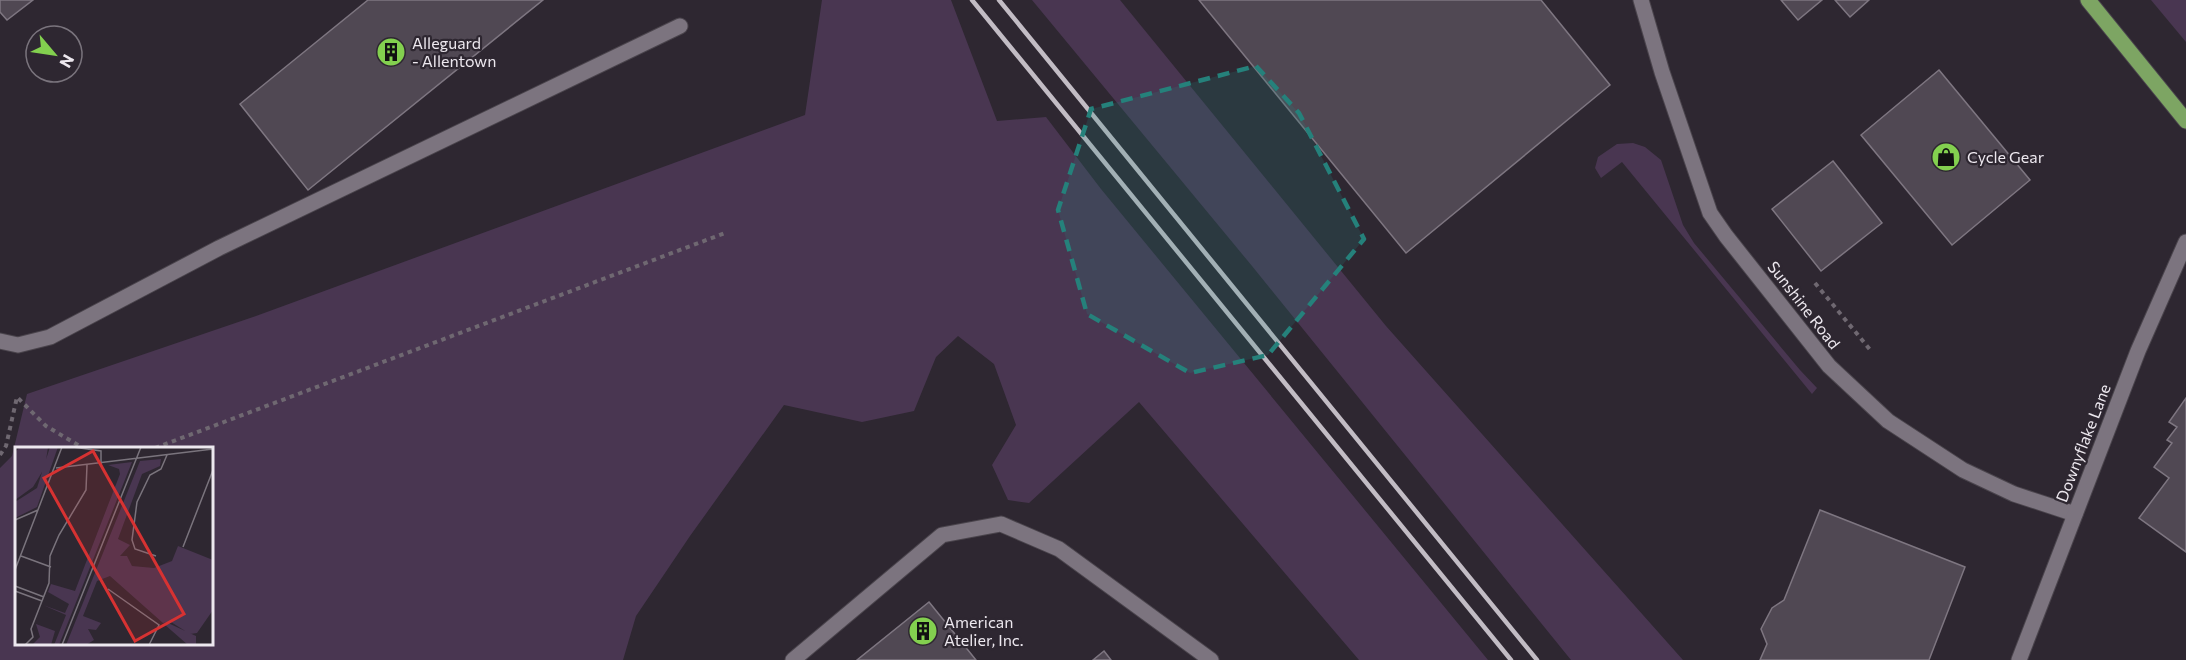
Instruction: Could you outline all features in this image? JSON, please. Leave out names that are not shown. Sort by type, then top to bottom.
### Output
[{"type":"main road","points":[[2088,0],[2186,121]]},
{"type":"street","name":"Sunshine Road","points":[[1641,0],[1662,72],[1710,213],[1828,366],[1888,421],[1963,470],[2014,494],[2075,514]]},
{"type":"street","points":[[0,341],[18,345],[50,337],[219,248],[680,26]]},
{"type":"street","name":"Downyflake Lane","points":[[2019,660],[2138,351],[2186,242]]},
{"type":"street","points":[[793,660],[942,535],[1001,524],[1059,549],[1211,660]]},
{"type":"path","points":[[158,447],[725,233]]},
{"type":"path","points":[[1815,283],[1872,352]]},
{"type":"path","points":[[0,455],[6,446],[16,397],[46,426],[81,447]]},
{"type":"highlighted area","points":[[1256,66],[1299,113],[1364,239],[1268,355],[1190,373],[1087,314],[1058,210],[1091,109]]},
{"type":"shaded area","points":[[822,0],[951,0],[997,121],[1046,117],[1101,189],[1488,660],[1359,660],[1139,402],[1029,503],[1008,500],[992,465],[1016,425],[994,364],[958,336],[936,357],[914,411],[862,422],[784,405],[636,616],[623,660],[0,660],[0,468],[12,456],[27,394],[256,316],[805,115]]},
{"type":"shaded area","points":[[1032,0],[1120,0],[1386,326],[1683,660],[1571,660],[1252,266]]},
{"type":"shaded area","points":[[2151,0],[2186,0],[2186,42]]},
{"type":"shaded area","points":[[1633,143],[1645,147],[1661,160],[1683,225],[1694,243],[1817,388],[1812,394],[1622,162],[1601,178],[1595,168],[1598,157],[1617,144]]},
{"type":"building","points":[[0,0],[33,0],[7,20],[0,12]]},
{"type":"building","name":"Alleguard - Allentown","points":[[368,0],[543,0],[308,190],[240,104]]},
{"type":"building","points":[[1199,0],[1541,0],[1610,85],[1406,253]]},
{"type":"building","points":[[1781,0],[1822,0],[1798,20]]},
{"type":"building","points":[[1835,0],[1869,0],[1850,17]]},
{"type":"building","name":"Cycle Gear","points":[[1939,70],[2030,180],[1952,245],[1861,135]]},
{"type":"building","points":[[1833,161],[1882,223],[1821,271],[1772,209]]},
{"type":"building","points":[[2186,398],[2186,552],[2139,518],[2169,478],[2154,467],[2172,443],[2167,440],[2177,427],[2169,422]]},
{"type":"building","points":[[1820,510],[1965,567],[1929,660],[1760,660],[1767,644],[1761,629],[1772,608],[1784,600]]},
{"type":"building","name":"American Atelier, Inc.","points":[[929,602],[976,660],[857,660]]},
{"type":"building","points":[[1104,651],[1111,660],[1093,660]]},
{"type":"railway","points":[[972,0],[1511,660]]},
{"type":"railway","points":[[999,0],[1537,660]]},
{"type":"place","name":"Alleguard - Allentown","points":[[391,52]]},
{"type":"place","name":"Cycle Gear","points":[[1946,157]]},
{"type":"place","name":"American Atelier, Inc.","points":[[923,631]]}]
